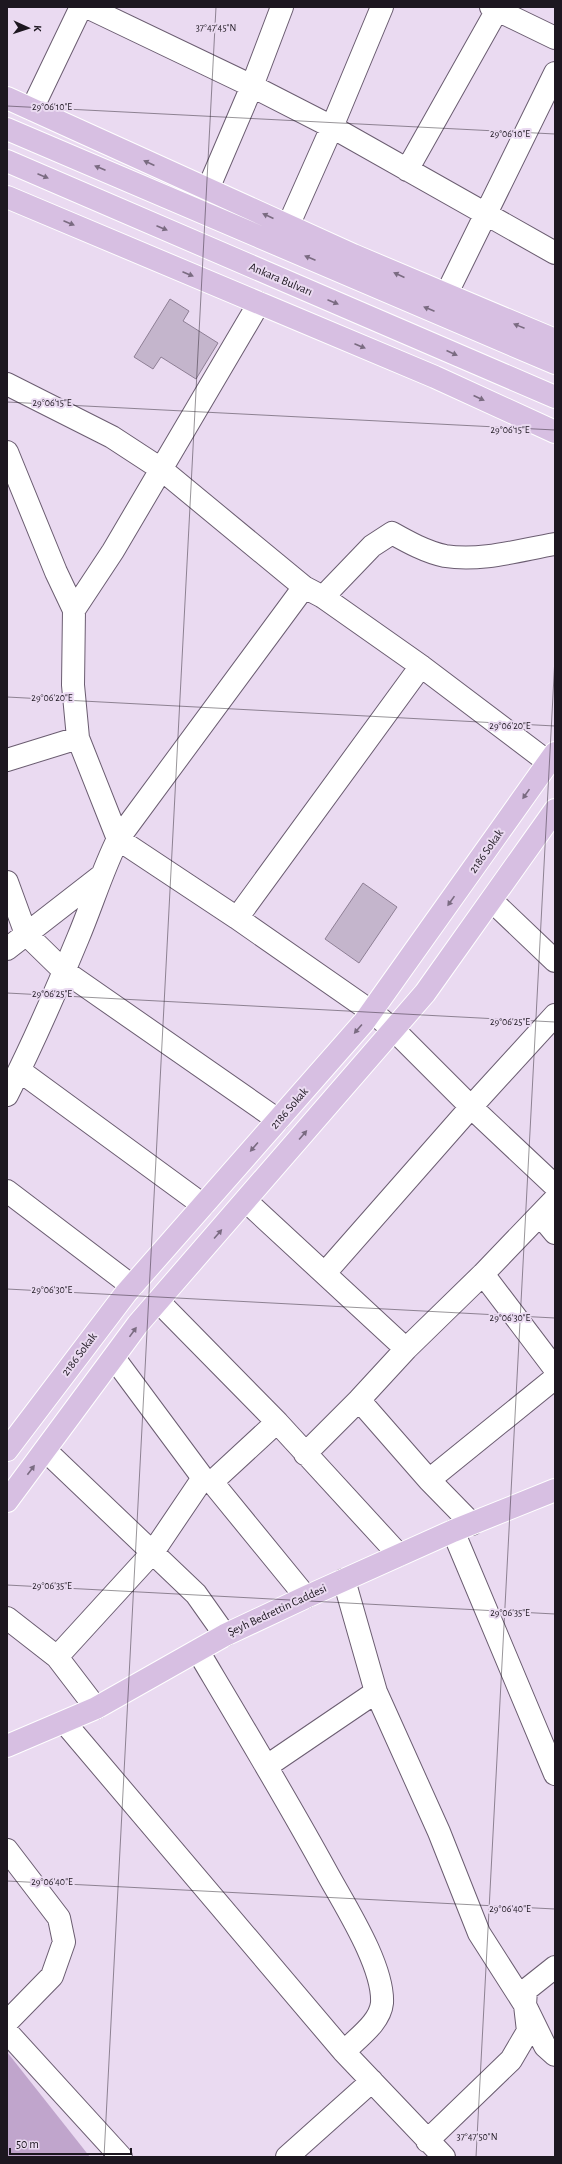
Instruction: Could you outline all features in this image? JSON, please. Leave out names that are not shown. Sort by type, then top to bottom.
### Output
[{"type":"main road","points":[[7,98],[288,226],[446,295],[555,340]]},
{"type":"main road","points":[[7,129],[555,363]]},
{"type":"main road","name":"Ankara Bulvarı","points":[[7,161],[555,397]]},
{"type":"main road","points":[[7,197],[435,377],[555,432]]},
{"type":"main road","name":"2186 Sokak","points":[[7,1450],[132,1286],[372,1012],[553,754]]},
{"type":"main road","points":[[7,1501],[46,1451],[138,1324],[159,1302],[425,993],[553,818]]},
{"type":"main road","name":"Şeyh Bedrettin Caddesi","points":[[7,1746],[65,1723],[96,1708],[225,1635],[306,1597],[463,1527],[555,1490]]},
{"type":"street","points":[[32,110],[81,7]]},
{"type":"street","points":[[87,7],[252,86],[332,127],[485,215],[555,252]]},
{"type":"street","points":[[208,189],[252,86],[282,7]]},
{"type":"street","points":[[288,226],[332,127],[382,7]]},
{"type":"street","points":[[407,170],[494,8],[555,38]]},
{"type":"street","points":[[446,295],[555,73]]},
{"type":"street","points":[[74,610],[112,551],[260,304]]},
{"type":"street","points":[[7,384],[112,436],[161,469],[304,587],[323,597],[421,666],[553,754]]},
{"type":"street","points":[[7,452],[15,496],[74,610],[73,684],[78,738],[118,839],[238,918],[372,1012],[394,1030],[471,1107],[555,1186]]},
{"type":"street","points":[[323,597],[372,546],[392,533],[412,544],[445,556],[472,558],[555,544]]},
{"type":"street","points":[[7,1096],[20,1071],[64,971],[101,876],[118,839],[304,587]]},
{"type":"street","points":[[238,918],[421,666]]},
{"type":"street","points":[[7,760],[78,738]]},
{"type":"street","points":[[7,949],[101,876]]},
{"type":"street","points":[[7,882],[26,934],[64,971],[278,1120]]},
{"type":"street","points":[[492,901],[555,961]]},
{"type":"street","points":[[325,1273],[471,1107],[555,1015]]},
{"type":"street","points":[[20,1071],[203,1205]]},
{"type":"street","points":[[7,1191],[132,1286]]},
{"type":"street","points":[[306,1454],[406,1349],[483,1274],[555,1199]]},
{"type":"street","points":[[246,1201],[406,1349]]},
{"type":"street","points":[[540,1215],[555,1233]]},
{"type":"street","points":[[483,1274],[555,1369]]},
{"type":"street","points":[[159,1302],[277,1422],[399,1555]]},
{"type":"street","points":[[114,1358],[208,1480],[306,1597]]},
{"type":"street","points":[[429,1480],[555,1378]]},
{"type":"street","points":[[359,1400],[429,1480],[463,1527],[555,1774]]},
{"type":"street","points":[[57,1657],[153,1552],[208,1480],[277,1422]]},
{"type":"street","points":[[46,1451],[196,1594],[225,1635]]},
{"type":"street","points":[[344,1580],[376,1692],[439,1832],[479,1933],[525,2005],[546,2046],[555,2055]]},
{"type":"street","points":[[7,1618],[57,1657],[96,1708]]},
{"type":"street","points":[[198,1651],[267,1766],[365,1941],[380,1986],[382,2002],[379,2016],[344,2052]]},
{"type":"street","points":[[267,1766],[376,1692]]},
{"type":"street","points":[[65,1723],[344,2052],[427,2141],[444,2157]]},
{"type":"street","points":[[7,1850],[59,1918],[64,1942],[52,1976],[7,2022]]},
{"type":"street","points":[[427,2141],[512,2060],[528,2031],[525,2005],[526,1990],[555,1967]]},
{"type":"street","points":[[7,2032],[121,2157]]},
{"type":"street","points":[[287,2157],[372,2081]]},
{"type":"shaded area","points":[[7,2052],[90,2157],[7,2157]]},
{"type":"building","points":[[170,299],[189,311],[183,321],[218,343],[196,379],[161,357],[153,369],[134,357]]},
{"type":"building","points":[[363,883],[397,907],[359,963],[325,939]]}]
